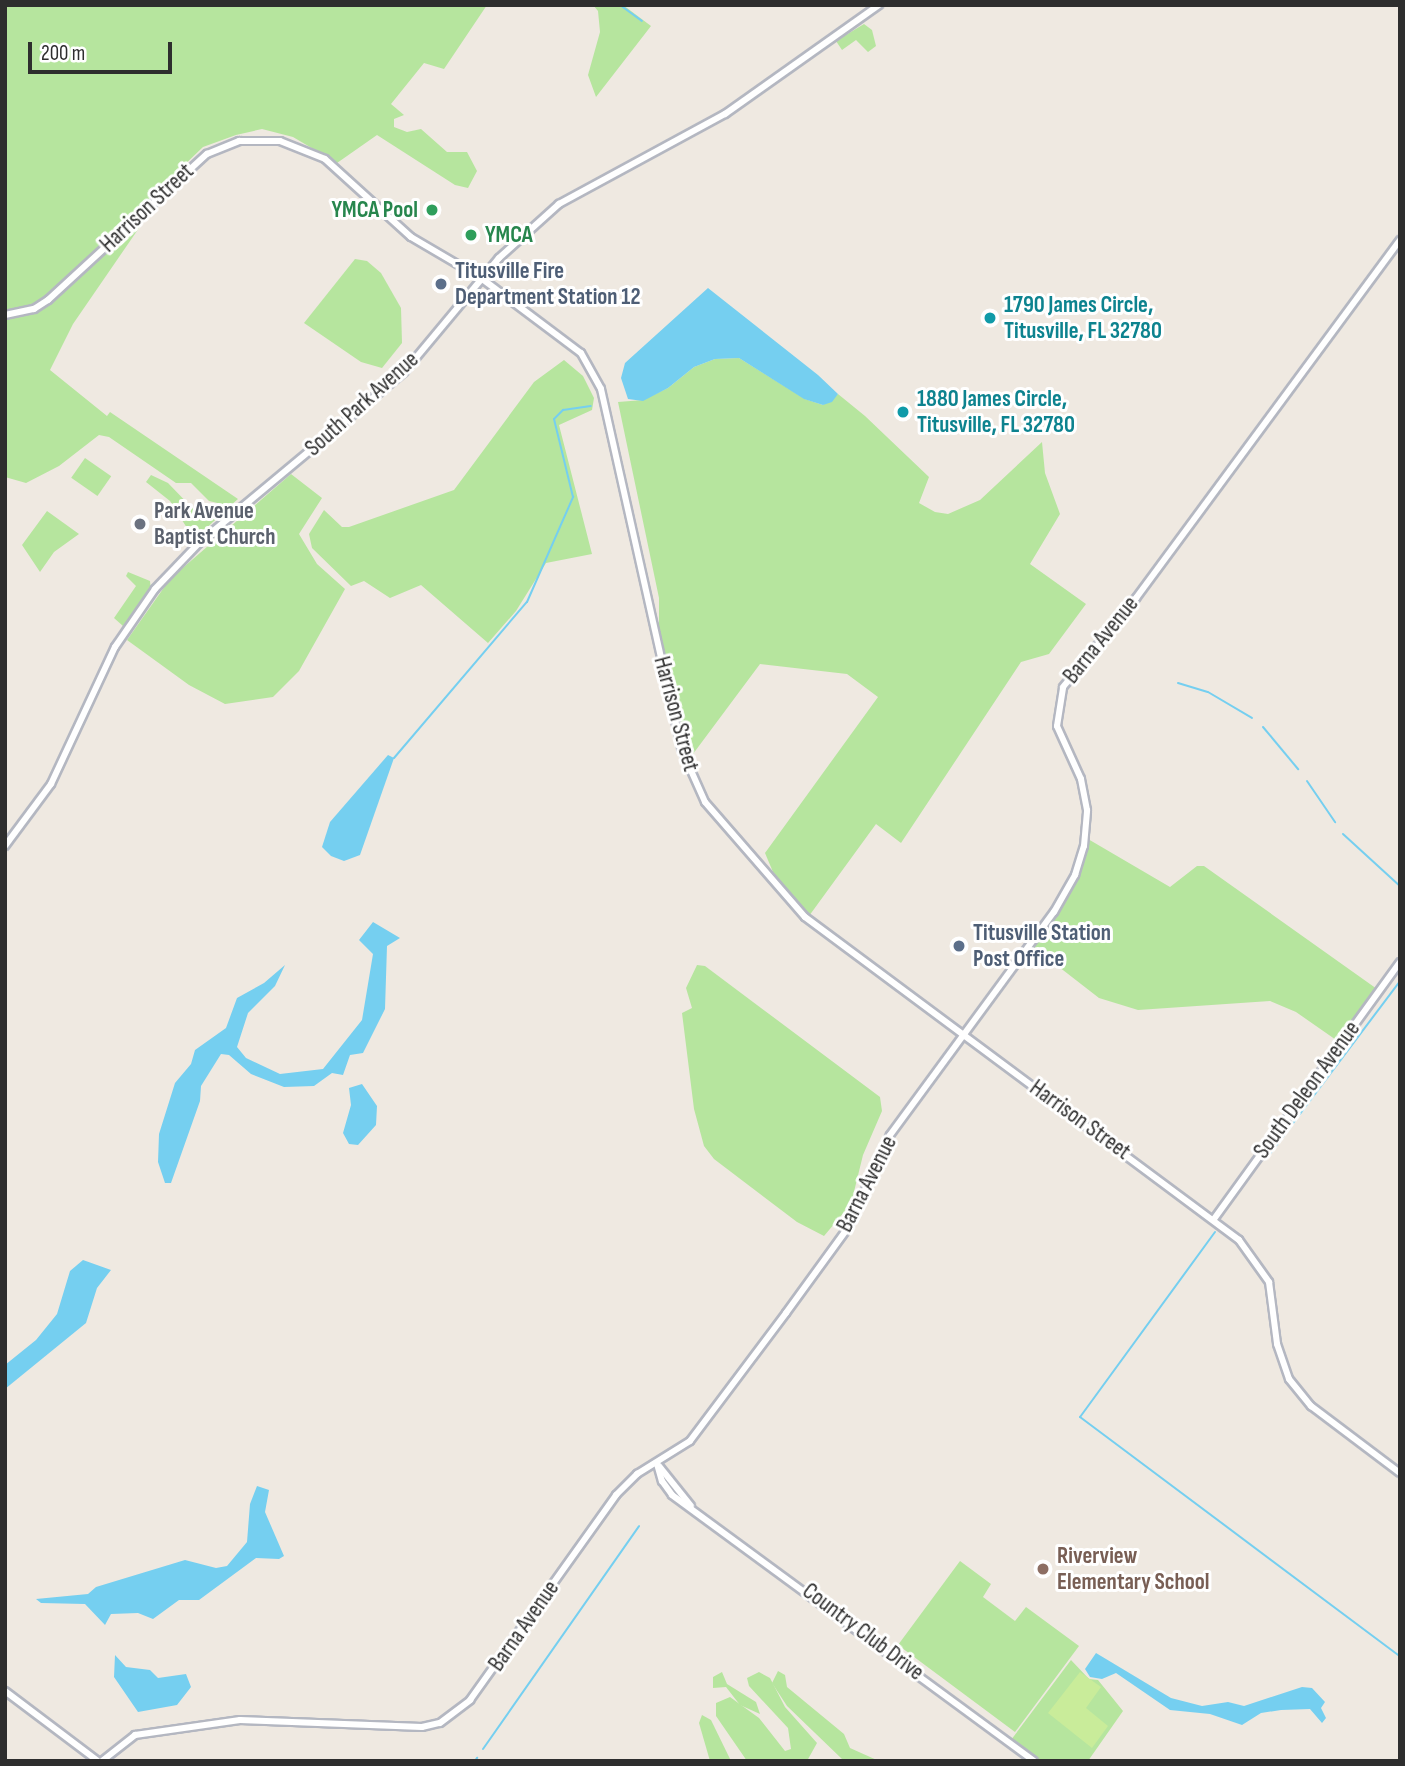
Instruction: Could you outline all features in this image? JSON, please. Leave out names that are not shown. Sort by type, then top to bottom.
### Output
[{"type":"street","name":"South Park Avenue","points":[[5,846],[51,784],[115,647],[155,589],[199,543],[404,372],[481,278],[559,204],[734,108],[879,5]]},
{"type":"street","name":"Harrison Street","points":[[5,316],[34,309],[48,300],[190,166],[224,146],[256,139],[280,141],[313,151],[411,237],[481,278],[581,353],[597,377],[681,748],[705,802],[805,917],[1214,1219],[1252,1254],[1269,1282],[1277,1344],[1299,1393],[1311,1406],[1400,1473]]},
{"type":"street","name":"Barna Avenue","points":[[100,1761],[128,1737],[212,1723],[265,1720],[422,1727],[440,1723],[480,1689],[616,1495],[637,1474],[690,1441],[826,1259],[863,1199],[890,1135],[1054,912],[1075,875],[1084,846],[1087,810],[1081,779],[1057,726],[1063,687],[1136,598],[1400,240]]},
{"type":"street","name":"South Deleon Avenue","points":[[1214,1219],[1400,962]]},
{"type":"street","name":"Country Club Drive","points":[[657,1464],[662,1481],[691,1506],[1034,1761]]},
{"type":"street","points":[[5,1691],[100,1761]]},
{"type":"green space","points":[[5,5],[487,5],[444,69],[424,63],[391,104],[404,115],[394,119],[394,127],[407,132],[421,129],[447,152],[467,152],[477,171],[468,188],[455,185],[377,135],[337,163],[293,137],[262,129],[236,135],[203,147],[47,297],[33,306],[5,313]]},
{"type":"green space","points":[[593,5],[623,5],[651,26],[596,97],[588,75],[600,32],[598,11]]},
{"type":"green space","points":[[864,24],[872,30],[876,46],[868,52],[856,40],[842,50],[836,41]]},
{"type":"green space","points":[[161,196],[73,324],[50,370],[107,416],[110,412],[238,499],[230,506],[209,501],[191,483],[176,483],[109,437],[99,435],[59,466],[26,483],[5,477],[5,318],[35,311]]},
{"type":"green space","points":[[355,259],[367,261],[381,273],[401,308],[402,343],[382,368],[361,362],[304,323]]},
{"type":"green space","points":[[739,358],[805,399],[823,405],[838,394],[929,477],[919,503],[935,512],[948,514],[980,500],[1042,442],[1045,473],[1060,514],[1030,564],[1086,604],[1049,654],[1021,662],[901,843],[876,824],[809,916],[773,872],[765,853],[878,697],[847,674],[760,664],[690,758],[659,634],[659,598],[618,402],[643,400],[668,388],[694,367],[715,359]]},
{"type":"green space","points":[[564,360],[583,376],[594,398],[592,410],[559,425],[592,554],[546,563],[516,611],[488,643],[421,585],[390,598],[364,581],[351,586],[312,548],[309,534],[324,510],[342,527],[349,527],[454,490],[534,382]]},
{"type":"green space","points":[[85,458],[111,476],[97,496],[71,478]]},
{"type":"green space","points":[[291,474],[322,498],[299,534],[317,564],[345,589],[299,671],[273,697],[225,704],[189,685],[127,640],[170,579]]},
{"type":"green space","points":[[151,475],[168,483],[197,513],[207,505],[227,509],[200,534],[187,528],[170,501],[146,482]]},
{"type":"green space","points":[[47,511],[79,534],[54,552],[40,572],[22,545]]},
{"type":"green space","points":[[128,572],[150,581],[151,591],[123,626],[114,618],[136,586],[126,576]]},
{"type":"green space","points":[[1088,839],[1170,887],[1197,866],[1204,866],[1377,989],[1339,1042],[1296,1012],[1270,1001],[1138,1010],[1099,998],[1032,946],[1071,889]]},
{"type":"green space","points":[[697,965],[705,966],[880,1097],[882,1111],[863,1155],[851,1204],[824,1236],[797,1222],[714,1159],[704,1146],[694,1109],[682,1013],[692,1008],[686,988]]},
{"type":"green space","points":[[960,1561],[991,1584],[983,1597],[1015,1621],[1026,1607],[1079,1646],[1015,1732],[898,1645]]},
{"type":"green space","points":[[1071,1660],[1089,1679],[1098,1680],[1123,1711],[1088,1761],[1038,1761],[1011,1740]]},
{"type":"green space","points":[[778,1671],[785,1675],[787,1687],[844,1734],[850,1748],[879,1761],[842,1759],[787,1706],[772,1683]]},
{"type":"green space","points":[[722,1672],[727,1684],[756,1702],[760,1714],[740,1705],[726,1687],[713,1688],[713,1677]]},
{"type":"green space","points":[[759,1672],[770,1678],[785,1707],[817,1743],[807,1761],[747,1761],[716,1716],[716,1703],[730,1697],[759,1718],[785,1751],[791,1749],[788,1728],[749,1686],[747,1678]]},
{"type":"green space","points":[[1080,1672],[1101,1687],[1086,1708],[1108,1726],[1092,1748],[1048,1713]]},
{"type":"green space","points":[[702,1715],[711,1720],[731,1761],[710,1761],[699,1723]]},
{"type":"water","points":[[708,288],[818,375],[838,394],[832,402],[823,405],[804,399],[739,358],[715,359],[694,367],[668,388],[643,401],[628,399],[621,378],[625,363]]},
{"type":"water","points":[[388,755],[394,758],[360,855],[344,861],[331,856],[322,847],[330,822]]},
{"type":"water","points":[[373,922],[400,938],[387,946],[385,1009],[363,1053],[350,1055],[343,1075],[332,1073],[314,1086],[284,1087],[251,1074],[229,1055],[221,1054],[201,1086],[200,1101],[171,1183],[165,1183],[158,1162],[159,1134],[175,1083],[191,1064],[195,1050],[226,1028],[237,998],[264,983],[285,965],[275,986],[248,1013],[237,1047],[246,1058],[280,1074],[323,1069],[362,1020],[373,954],[359,940]]},
{"type":"water","points":[[362,1084],[377,1106],[376,1125],[358,1145],[349,1144],[343,1133],[351,1105],[349,1088]]},
{"type":"water","points":[[83,1260],[111,1270],[97,1288],[86,1323],[5,1389],[5,1365],[36,1340],[57,1314],[70,1271]]},
{"type":"water","points":[[257,1486],[269,1490],[265,1512],[284,1556],[279,1559],[256,1558],[199,1600],[179,1600],[153,1619],[138,1613],[111,1614],[105,1625],[85,1604],[41,1603],[36,1599],[88,1594],[96,1587],[185,1560],[216,1568],[227,1566],[247,1542],[250,1504]]},
{"type":"water","points":[[1096,1653],[1171,1698],[1202,1706],[1228,1702],[1244,1706],[1302,1687],[1312,1688],[1325,1702],[1321,1708],[1326,1718],[1322,1723],[1310,1709],[1281,1710],[1261,1713],[1242,1725],[1210,1714],[1170,1710],[1116,1673],[1102,1679],[1090,1677],[1085,1669]]},
{"type":"water","points":[[115,1655],[126,1667],[150,1670],[158,1678],[186,1674],[191,1687],[177,1705],[138,1712],[114,1677]]},
{"type":"waterway","points":[[620,5],[642,21]]},
{"type":"waterway","points":[[394,758],[527,602],[573,497],[554,419],[563,410],[591,406]]},
{"type":"waterway","points":[[1178,683],[1208,692],[1252,718]]},
{"type":"waterway","points":[[1263,727],[1298,769]]},
{"type":"waterway","points":[[1307,781],[1335,822]]},
{"type":"waterway","points":[[1343,834],[1400,886]]},
{"type":"waterway","points":[[1269,1155],[1400,981]]},
{"type":"waterway","points":[[1215,1232],[1080,1417],[1400,1656]]},
{"type":"waterway","points":[[483,1749],[639,1526]]},
{"type":"place","name":"YMCA Pool","points":[[432,210]]},
{"type":"place","name":"YMCA","points":[[471,235]]},
{"type":"place","name":"Titusville Fire Department Station 12","points":[[441,284]]},
{"type":"place","name":"1790 James Circle, Titusville, FL 32780","points":[[990,318]]},
{"type":"place","name":"1880 James Circle, Titusville, FL 32780","points":[[903,412]]},
{"type":"place","name":"Park Avenue Baptist Church","points":[[140,524]]},
{"type":"place","name":"Titusville Station Post Office","points":[[959,946]]},
{"type":"place","name":"Riverview Elementary School","points":[[1043,1569]]}]
